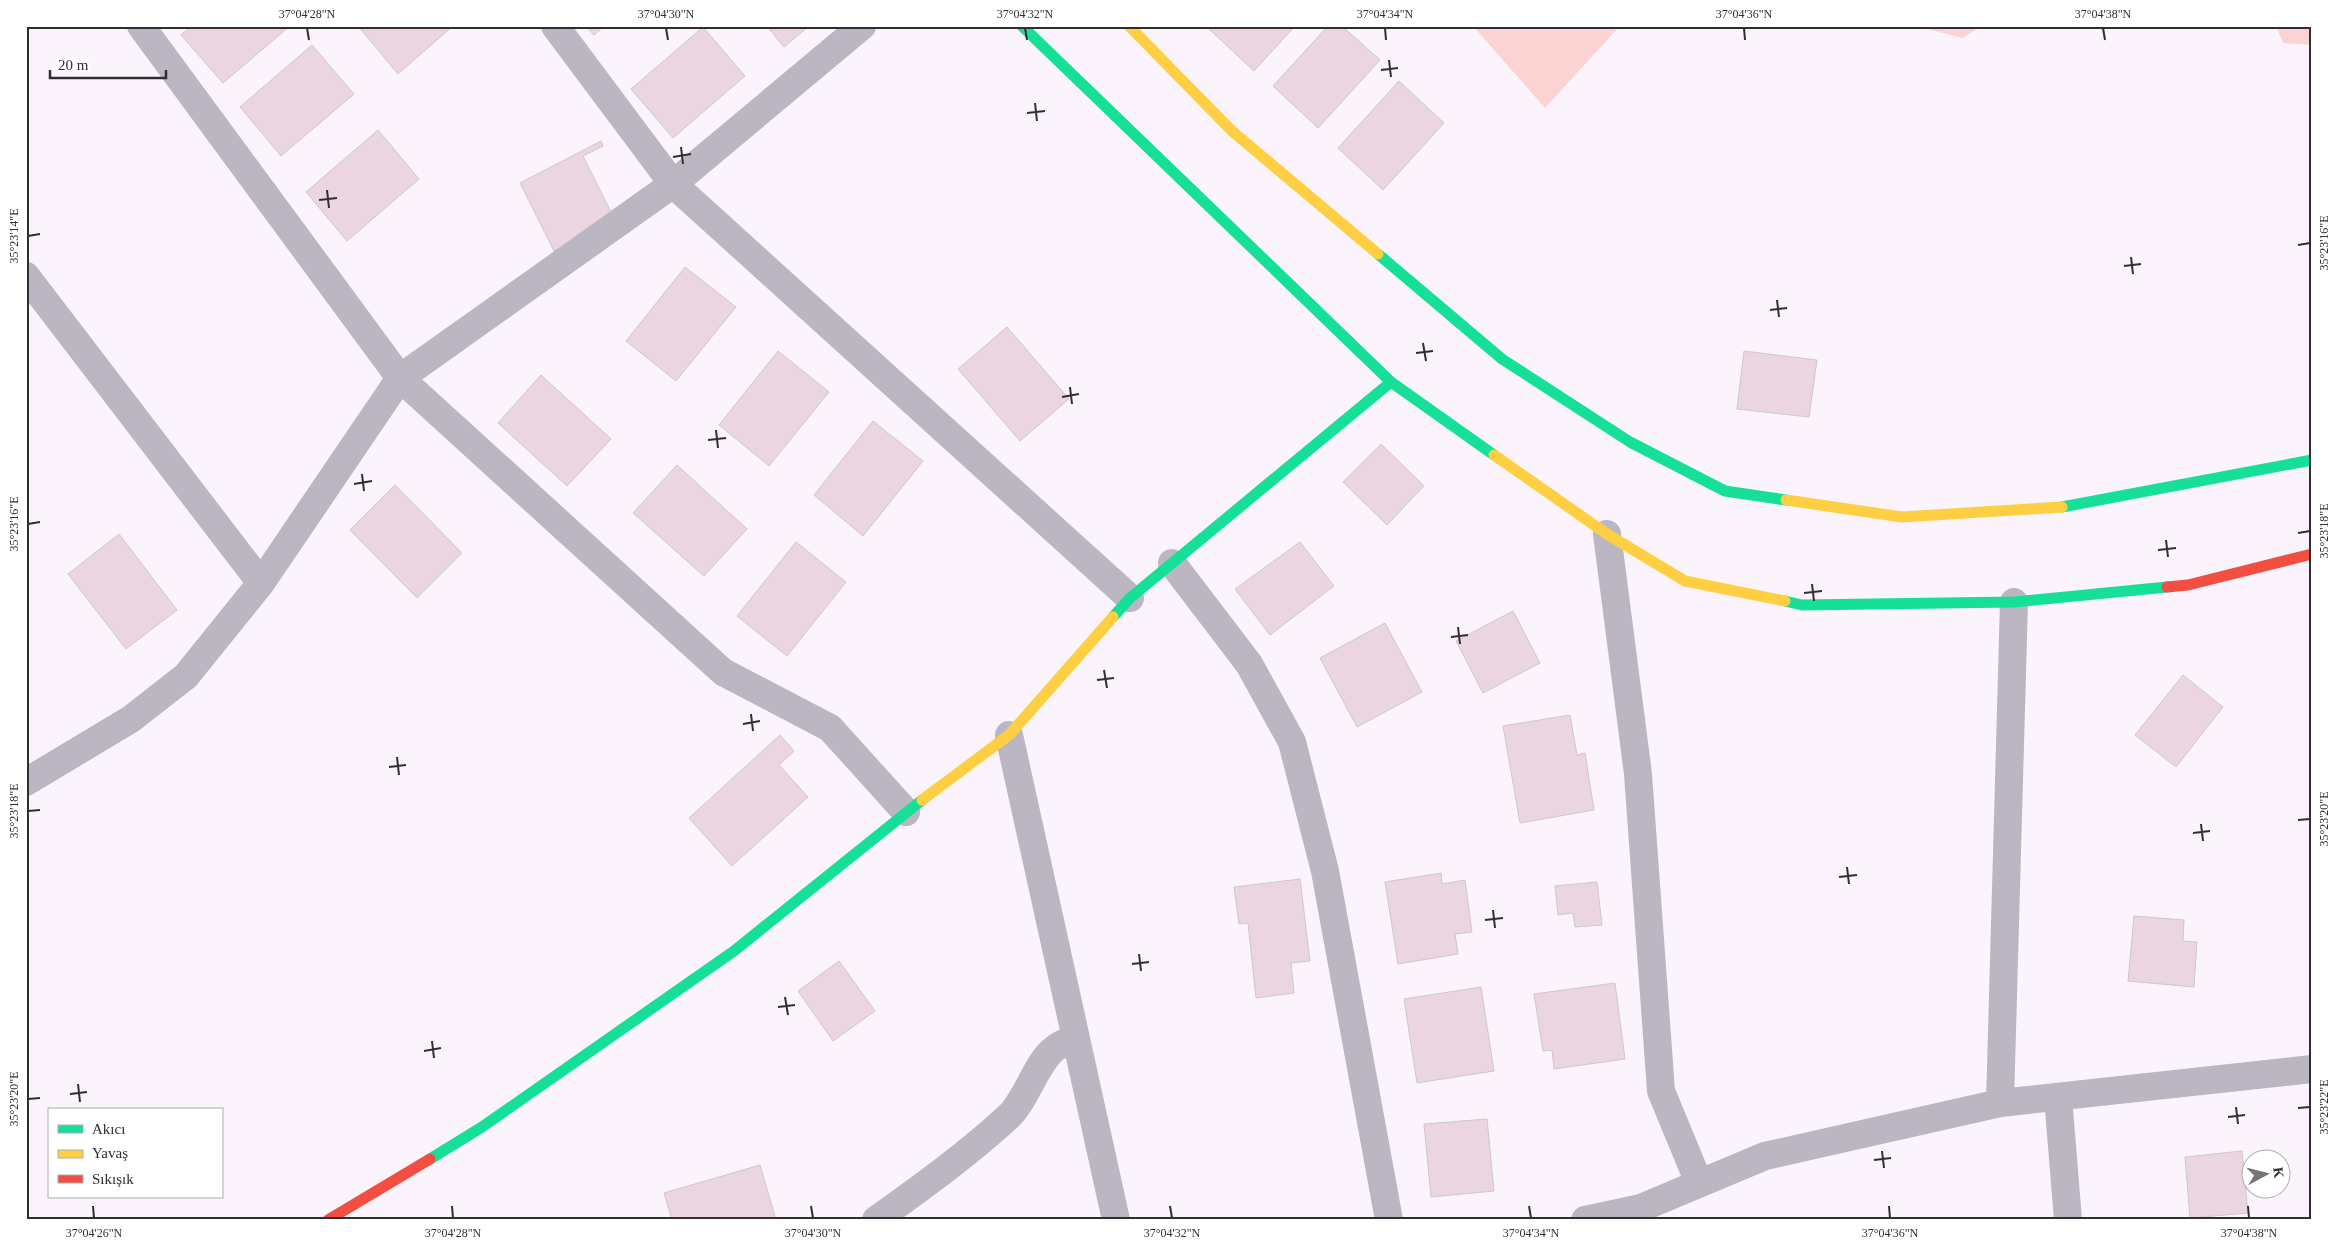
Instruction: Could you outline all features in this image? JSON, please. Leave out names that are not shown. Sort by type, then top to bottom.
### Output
[{"type":"main road","points":[[1022,26],[1391,382],[1607,534],[1685,581],[1802,605],[2014,602],[2188,585],[2312,554]]},
{"type":"main road","points":[[1130,26],[1232,131],[1502,359],[1630,442],[1725,492],[1902,517],[2060,507],[2312,460]]},
{"type":"main road","points":[[328,1220],[482,1127],[734,951],[906,812],[1008,735],[1130,598],[1391,382]]},
{"type":"street","points":[[140,26],[400,378],[724,672],[830,728],[906,812]]},
{"type":"street","points":[[555,26],[673,184],[1130,598]]},
{"type":"street","points":[[26,782],[130,719],[186,676],[261,583],[400,378],[673,184],[862,26]]},
{"type":"street","points":[[26,276],[261,583]]},
{"type":"street","points":[[1607,534],[1638,774],[1661,1091],[1699,1183]]},
{"type":"street","points":[[1172,564],[1249,664],[1292,742],[1325,871],[1389,1220]]},
{"type":"street","points":[[2000,1103],[2014,602]]},
{"type":"street","points":[[1008,735],[1037,856],[1074,1039],[1116,1220]]},
{"type":"street","points":[[876,1220],[978,1142],[1011,1114],[1055,1047],[1074,1039]]},
{"type":"street","points":[[1585,1220],[1641,1208],[1765,1156],[2000,1103],[2312,1069]]},
{"type":"street","points":[[2058,1096],[2068,1220]]},
{"type":"shaded area","points":[[1473,26],[1620,26],[1545,108]]},
{"type":"shaded area","points":[[1916,26],[1982,26],[1962,38]]},
{"type":"shaded area","points":[[2276,26],[2312,26],[2312,45],[2283,43]]},
{"type":"building","points":[[191,26],[290,26],[223,83],[181,35]]},
{"type":"building","points":[[358,26],[453,26],[398,74]]},
{"type":"building","points":[[586,26],[604,26],[594,35]]},
{"type":"building","points":[[767,26],[809,26],[784,47]]},
{"type":"building","points":[[1211,26],[1295,26],[1254,71],[1209,29]]},
{"type":"building","points":[[1328,26],[1342,26],[1380,60],[1318,128],[1273,86]]},
{"type":"building","points":[[703,27],[745,76],[673,138],[631,89]]},
{"type":"building","points":[[312,45],[354,94],[281,156],[240,107]]},
{"type":"building","points":[[1399,81],[1444,123],[1383,190],[1338,148]]},
{"type":"building","points":[[378,130],[419,179],[347,241],[306,192]]},
{"type":"building","points":[[601,141],[603,146],[583,156],[615,220],[554,251],[520,183]]},
{"type":"building","points":[[685,267],[736,307],[676,381],[626,341]]},
{"type":"building","points":[[1007,327],[1069,399],[1020,441],[958,369]]},
{"type":"building","points":[[778,351],[829,392],[769,466],[719,425]]},
{"type":"building","points":[[1744,351],[1817,360],[1809,417],[1737,409]]},
{"type":"building","points":[[541,375],[611,439],[567,486],[498,423]]},
{"type":"building","points":[[873,421],[923,461],[863,536],[814,495]]},
{"type":"building","points":[[1381,444],[1424,486],[1387,525],[1343,482]]},
{"type":"building","points":[[677,465],[747,529],[704,576],[633,513]]},
{"type":"building","points":[[395,485],[462,553],[417,598],[350,530]]},
{"type":"building","points":[[119,534],[177,610],[126,649],[68,574]]},
{"type":"building","points":[[796,542],[846,582],[787,656],[737,616]]},
{"type":"building","points":[[1300,542],[1334,586],[1270,635],[1235,589]]},
{"type":"building","points":[[1513,611],[1540,663],[1483,693],[1456,641]]},
{"type":"building","points":[[1385,623],[1422,692],[1357,727],[1320,658]]},
{"type":"building","points":[[2183,675],[2223,707],[2176,767],[2135,735]]},
{"type":"building","points":[[1570,715],[1577,755],[1585,753],[1594,810],[1520,823],[1503,726]]},
{"type":"building","points":[[780,735],[794,751],[779,765],[808,797],[732,866],[689,818]]},
{"type":"building","points":[[1441,873],[1442,884],[1465,880],[1472,932],[1455,934],[1458,954],[1398,964],[1385,882]]},
{"type":"building","points":[[1300,879],[1310,961],[1291,963],[1294,993],[1256,998],[1248,923],[1239,924],[1234,887]]},
{"type":"building","points":[[1597,882],[1602,925],[1575,927],[1573,913],[1558,915],[1555,886]]},
{"type":"building","points":[[2134,916],[2184,920],[2183,941],[2197,942],[2194,987],[2128,981]]},
{"type":"building","points":[[839,961],[875,1011],[833,1041],[798,991]]},
{"type":"building","points":[[1615,983],[1625,1059],[1554,1069],[1552,1050],[1543,1051],[1534,994]]},
{"type":"building","points":[[1481,987],[1494,1071],[1417,1083],[1404,999]]},
{"type":"building","points":[[1487,1119],[1494,1191],[1431,1197],[1424,1124]]},
{"type":"building","points":[[2240,1151],[2240,1198],[2247,1198],[2248,1213],[2190,1218],[2185,1157]]},
{"type":"building","points":[[760,1165],[776,1220],[672,1220],[664,1193]]},
{"type":"traffic: fast","points":[[1022,26],[1391,382],[1494,455]]},
{"type":"traffic: fast","points":[[1378,254],[1502,359],[1630,442],[1725,491],[1786,500]]},
{"type":"traffic: fast","points":[[1113,617],[1130,598],[1391,382]]},
{"type":"traffic: fast","points":[[2062,507],[2312,460]]},
{"type":"traffic: fast","points":[[1785,601],[1802,605],[2014,602],[2167,587]]},
{"type":"traffic: fast","points":[[430,1159],[482,1127],[734,951],[922,800]]},
{"type":"traffic: slow","points":[[1129,26],[1232,131],[1378,254]]},
{"type":"traffic: slow","points":[[1494,455],[1607,534],[1685,581],[1785,601]]},
{"type":"traffic: slow","points":[[1786,500],[1902,517],[2062,507]]},
{"type":"traffic: slow","points":[[922,800],[1009,735],[1113,617]]},
{"type":"traffic: jam","points":[[2167,587],[2188,585],[2312,554]]},
{"type":"traffic: jam","points":[[328,1220],[430,1159]]}]
